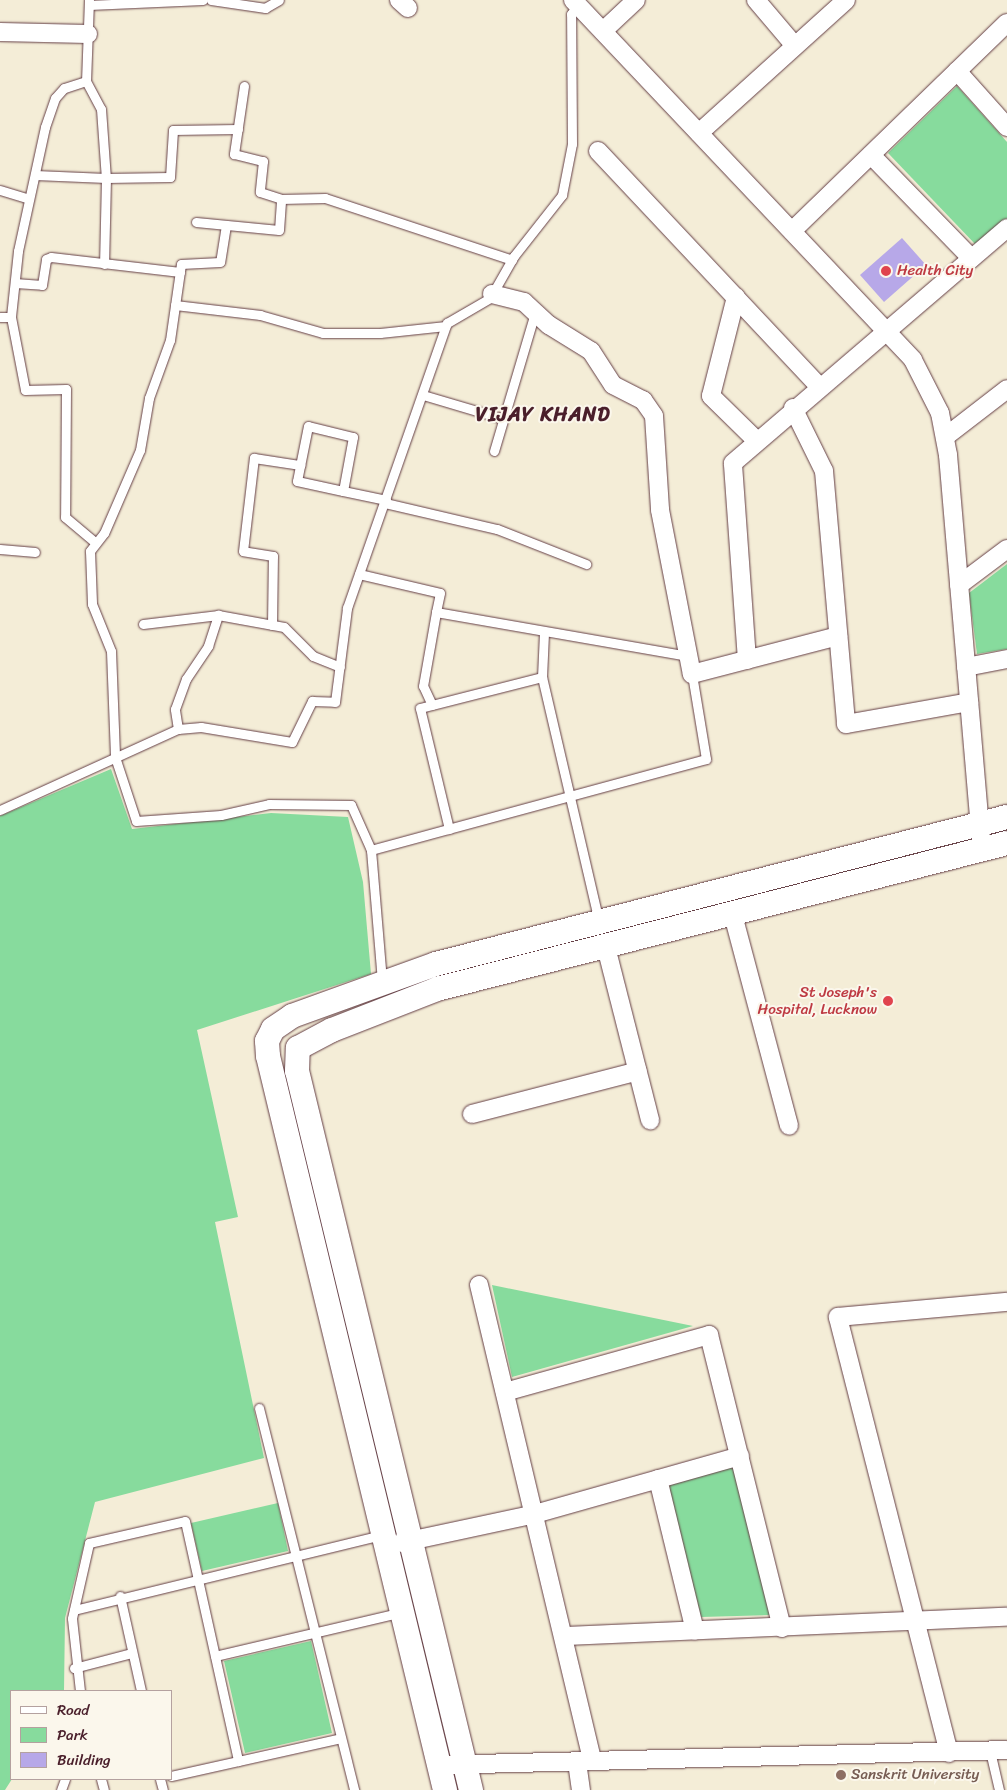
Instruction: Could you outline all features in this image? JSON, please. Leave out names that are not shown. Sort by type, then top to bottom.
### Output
[{"type":"street","points":[[603,31],[636,0]]},
{"type":"street","points":[[756,0],[795,46]]},
{"type":"street","points":[[699,133],[846,0]]},
{"type":"street","points":[[575,2],[912,360],[940,413],[959,585],[982,850]]},
{"type":"street","points":[[792,232],[1007,23]]},
{"type":"street","points":[[0,32],[88,34]]},
{"type":"street","points":[[957,71],[1007,127]]},
{"type":"street","points":[[598,151],[819,386]]},
{"type":"street","points":[[871,155],[971,258]]},
{"type":"street","points":[[747,660],[733,464],[793,408],[1007,228]]},
{"type":"street","points":[[492,294],[524,302],[536,313],[591,351],[613,385],[643,400],[654,416],[660,510],[692,674],[838,636]]},
{"type":"street","points":[[736,297],[711,396],[757,441]]},
{"type":"street","points":[[944,437],[1007,389]]},
{"type":"street","points":[[793,408],[824,470],[846,724],[969,702]]},
{"type":"street","points":[[959,585],[1007,549]]},
{"type":"street","points":[[966,667],[1007,659]]},
{"type":"street","points":[[471,1790],[294,1057],[308,1041],[436,964],[1007,817]]},
{"type":"street","points":[[444,1790],[267,1041],[273,1029],[292,1016],[384,996],[438,989],[733,915],[1007,843]]},
{"type":"street","points":[[733,915],[789,1126]]},
{"type":"street","points":[[606,947],[650,1120]]},
{"type":"street","points":[[472,1114],[638,1072]]},
{"type":"street","points":[[479,1285],[564,1636],[585,1761],[581,1790]]},
{"type":"street","points":[[950,1753],[838,1317],[1007,1302]]},
{"type":"street","points":[[505,1392],[709,1335],[782,1628]]},
{"type":"street","points":[[385,1540],[411,1540],[534,1514],[740,1456]]},
{"type":"street","points":[[658,1479],[695,1631]]},
{"type":"street","points":[[564,1636],[916,1623],[1007,1617]]},
{"type":"street","points":[[439,1765],[998,1751]]},
{"type":"lane","points":[[104,264],[106,178],[101,109],[86,81],[89,2],[204,0]]},
{"type":"lane","points":[[211,0],[270,8],[279,0]]},
{"type":"lane","points":[[175,305],[260,315],[323,333],[380,333],[446,326],[492,294],[512,260],[562,195],[572,144],[571,14],[575,2]]},
{"type":"lane","points":[[86,81],[64,88],[55,98],[29,198],[11,317],[24,390],[66,389],[65,517],[96,543]]},
{"type":"lane","points":[[244,86],[234,154],[263,161],[260,192],[281,199],[325,198],[512,260]]},
{"type":"lane","points":[[35,175],[106,178],[170,177],[173,130],[238,129]]},
{"type":"lane","points":[[0,190],[29,198]]},
{"type":"lane","points":[[196,222],[279,230],[281,199]]},
{"type":"lane","points":[[226,225],[220,262],[181,264],[164,367],[149,398],[140,450],[96,543],[90,551],[92,604],[110,651],[115,757],[136,821],[221,815],[269,804],[351,805],[371,850],[384,996]]},
{"type":"lane","points":[[15,282],[42,285],[46,259],[50,258],[180,272]]},
{"type":"lane","points":[[494,451],[536,313]]},
{"type":"lane","points":[[0,317],[11,317]]},
{"type":"lane","points":[[0,810],[178,729],[201,727],[292,742],[312,701],[335,702],[347,608],[386,502],[446,326]]},
{"type":"lane","points":[[423,394],[504,419]]},
{"type":"lane","points":[[343,491],[353,437],[308,426],[297,481],[497,529],[586,564]]},
{"type":"lane","points":[[272,625],[273,556],[243,551],[254,458],[300,465]]},
{"type":"lane","points":[[0,549],[36,552]]},
{"type":"lane","points":[[359,574],[440,592],[422,686],[432,705]]},
{"type":"lane","points":[[436,612],[544,633],[688,656]]},
{"type":"lane","points":[[178,729],[175,709],[186,679],[208,646],[218,615]]},
{"type":"lane","points":[[143,624],[218,615],[284,627],[313,656],[340,667]]},
{"type":"lane","points":[[544,633],[542,677],[599,922]]},
{"type":"lane","points":[[371,850],[706,759],[692,674]]},
{"type":"lane","points":[[449,829],[420,708],[542,677]]},
{"type":"lane","points":[[259,1408],[354,1790]]},
{"type":"lane","points":[[80,1690],[74,1668],[74,1610],[89,1542],[185,1521],[238,1761]]},
{"type":"lane","points":[[74,1610],[120,1596],[296,1555],[385,1540]]},
{"type":"lane","points":[[120,1596],[141,1690]]},
{"type":"lane","points":[[215,1656],[402,1611]]},
{"type":"lane","points":[[74,1668],[132,1654]]},
{"type":"lane","points":[[172,1776],[341,1738]]},
{"type":"lane","points":[[998,1751],[999,1790]]},
{"type":"green space","points":[[957,86],[1007,142],[1007,218],[975,244],[888,153]]},
{"type":"green space","points":[[1007,564],[1007,649],[977,654],[969,593]]},
{"type":"green space","points":[[111,769],[132,829],[271,813],[348,817],[363,882],[371,974],[197,1030],[238,1217],[215,1222],[264,1458],[95,1502],[65,1618],[64,1690],[10,1690],[11,1780],[5,1790],[0,1790],[0,816]]},
{"type":"green space","points":[[492,1285],[693,1326],[512,1377]]},
{"type":"green space","points":[[736,1466],[770,1615],[701,1617],[667,1486]]},
{"type":"green space","points":[[278,1503],[288,1551],[202,1571],[191,1523]]},
{"type":"green space","points":[[311,1641],[332,1733],[245,1753],[224,1661]]},
{"type":"building","points":[[902,238],[926,265],[884,302],[860,275]]},
{"type":"place","name":"Health City","points":[[886,271]]},
{"type":"place","name":"St Joseph's Hospital, Lucknow","points":[[888,1001]]},
{"type":"place","name":"Sanskrit University","points":[[841,1775]]},
{"type":"district","name":"VIJAY KHAND","points":[[543,414]]}]
